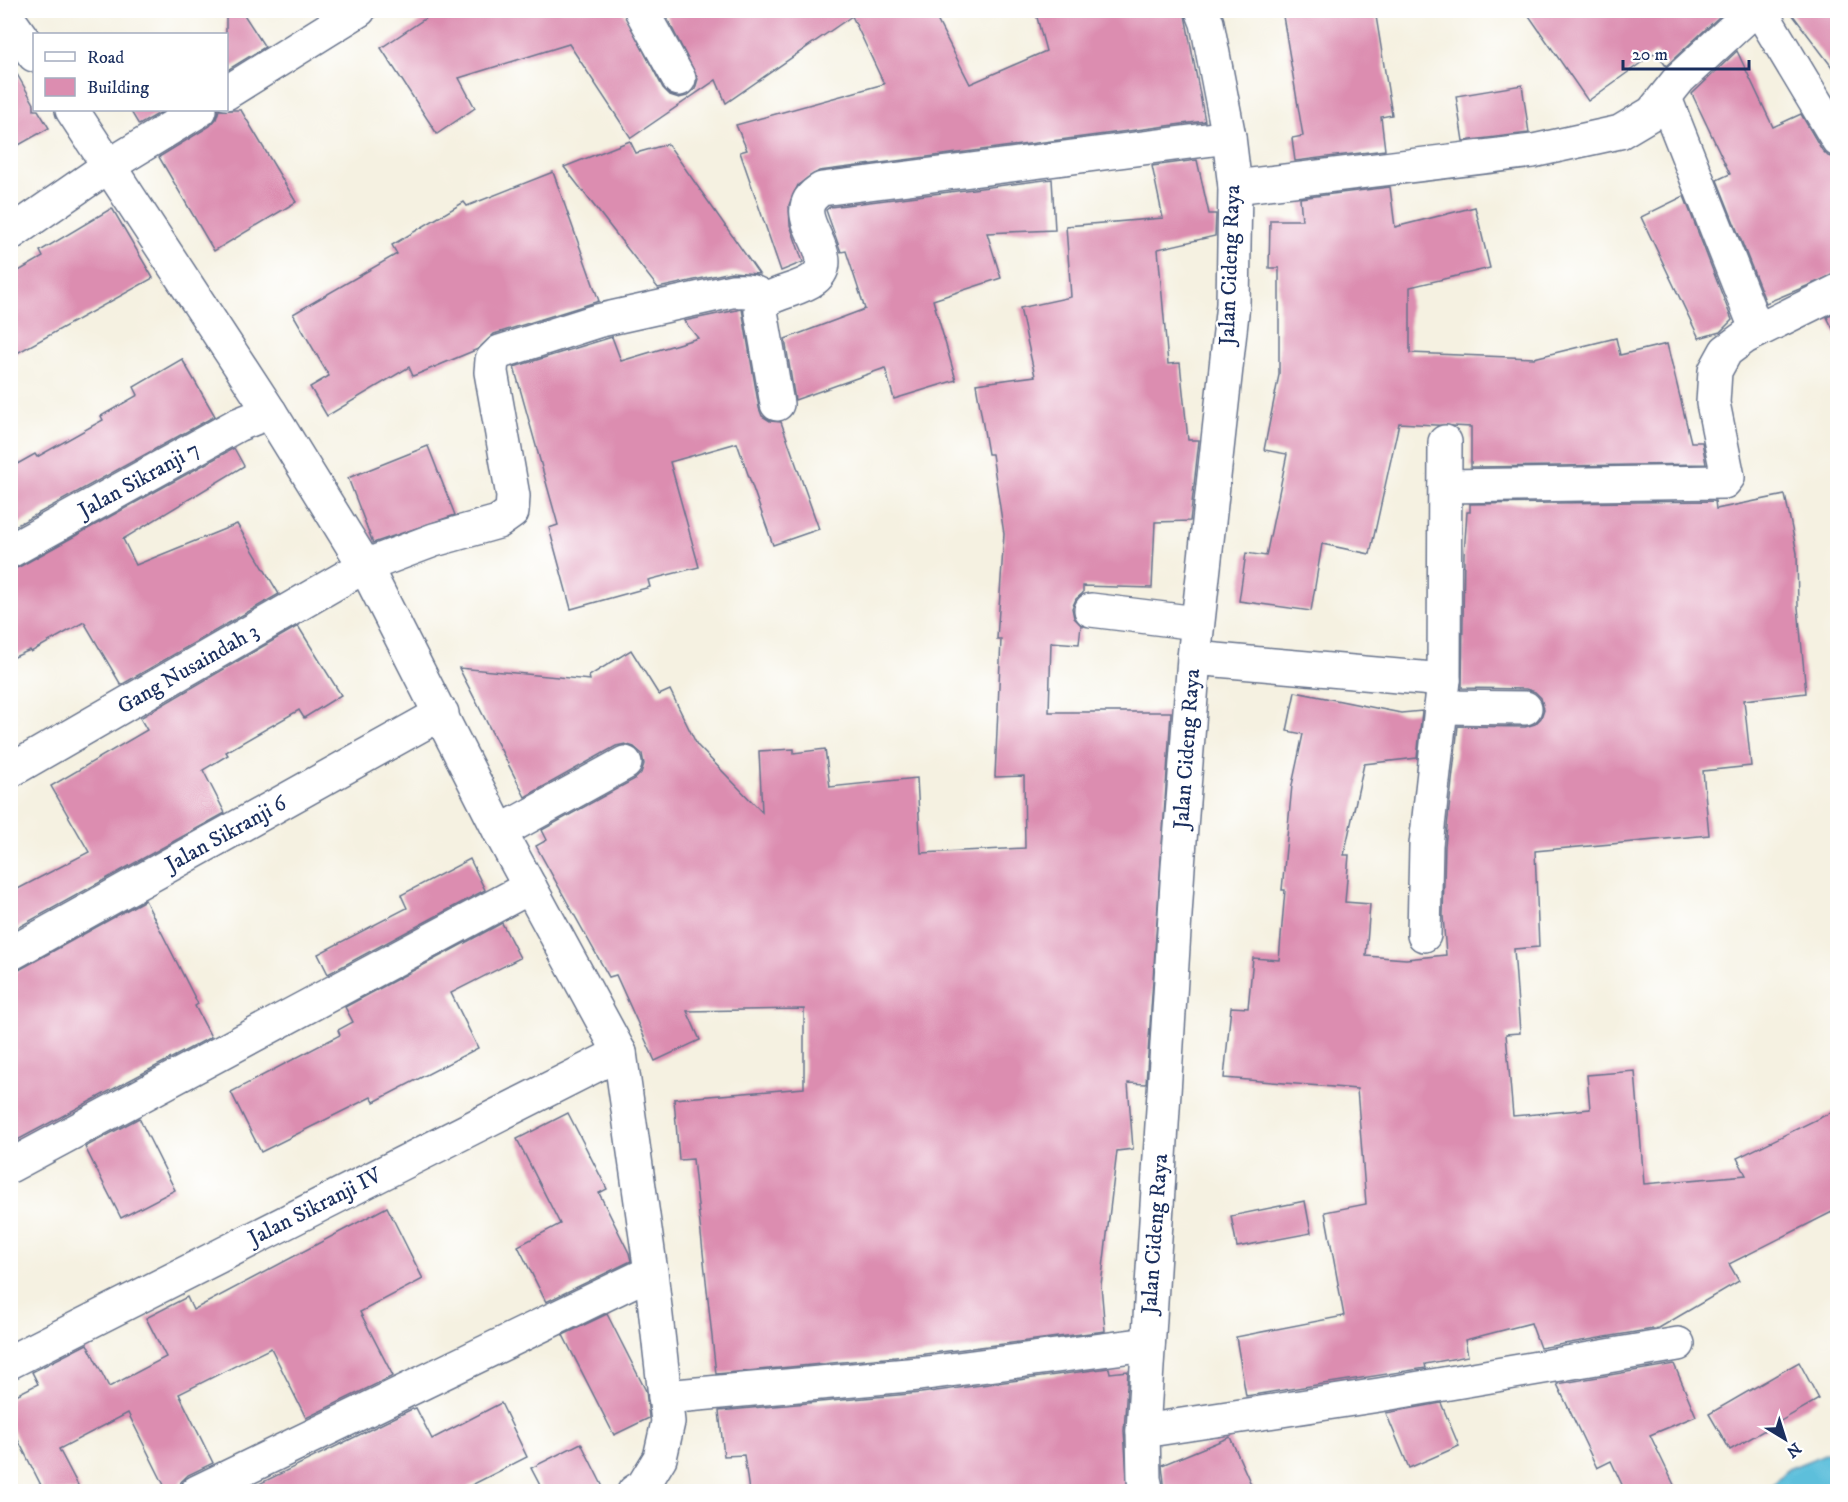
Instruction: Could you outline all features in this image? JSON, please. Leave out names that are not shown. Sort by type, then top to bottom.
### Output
[{"type":"street","points":[[228,92],[359,10]]},
{"type":"street","points":[[640,10],[680,79]]},
{"type":"street","name":"Jalan Cideng Raya","points":[[1148,1491],[1144,1479],[1143,1431],[1178,867],[1197,623],[1233,304],[1235,187],[1229,136],[1207,23],[1202,10]]},
{"type":"street","points":[[1235,187],[1533,151],[1620,132],[1638,123],[1665,98],[1680,78],[1754,10]]},
{"type":"street","points":[[1760,10],[1838,140]]},
{"type":"street","points":[[10,21],[33,55]]},
{"type":"street","points":[[1665,98],[1757,331]]},
{"type":"street","points":[[73,111],[270,412],[366,566],[500,832],[620,1053],[651,1272],[668,1422],[660,1458],[643,1486],[633,1491]]},
{"type":"street","points":[[10,234],[110,165],[198,111]]},
{"type":"street","points":[[777,404],[761,311],[766,300],[813,279],[820,271],[824,261],[805,210],[807,200],[822,189],[1229,136]]},
{"type":"street","name":"Gang Nusaindah 3","points":[[10,771],[366,566],[434,540],[498,522],[512,512],[513,496],[491,372],[492,360],[500,352],[597,321],[732,291],[757,292],[766,300]]},
{"type":"street","points":[[1445,486],[1724,482],[1728,477],[1713,403],[1715,371],[1726,351],[1757,331],[1838,291]]},
{"type":"street","name":"Jalan Sikranji 7","points":[[10,551],[237,425],[270,412]]},
{"type":"street","points":[[1424,935],[1426,845],[1443,694],[1445,442]]},
{"type":"street","points":[[1091,610],[1197,623]]},
{"type":"street","points":[[1194,658],[1525,708]]},
{"type":"street","name":"Jalan Sikranji 6","points":[[10,954],[442,713]]},
{"type":"street","points":[[500,832],[625,763]]},
{"type":"street","points":[[10,1166],[530,887]]},
{"type":"street","name":"Jalan Sikranji IV","points":[[10,1362],[620,1053]]},
{"type":"street","points":[[197,1491],[651,1272]]},
{"type":"street","points":[[665,1397],[919,1374],[1148,1344]]},
{"type":"street","points":[[1143,1431],[1379,1395],[1677,1344]]},
{"type":"water","points":[[1837,1449],[1837,1491],[1767,1491],[1788,1469]]},
{"type":"building","points":[[226,10],[241,10],[265,47],[228,70],[228,33],[226,33]]},
{"type":"building","points":[[438,10],[622,10],[663,88],[670,95],[679,98],[687,96],[695,89],[698,79],[663,10],[932,10],[970,84],[1046,51],[1035,10],[1184,10],[1205,121],[819,171],[798,185],[789,205],[790,225],[803,262],[781,271],[740,152],[747,150],[736,125],[884,84],[852,16],[726,103],[716,80],[631,138],[569,44],[459,78],[475,108],[437,134],[381,48]]},
{"type":"building","points":[[1282,10],[1375,10],[1392,115],[1381,117],[1385,150],[1295,161],[1292,138],[1303,136]]},
{"type":"building","points":[[1525,10],[1717,10],[1720,16],[1666,66],[1656,52],[1588,101]]},
{"type":"building","points":[[1789,10],[1838,10],[1838,75]]},
{"type":"building","points":[[1737,51],[1773,127],[1801,114],[1822,150],[1828,156],[1838,159],[1838,273],[1766,303],[1717,180],[1730,174],[1692,94]]},
{"type":"building","points":[[10,62],[33,102],[33,111],[39,111],[49,128],[10,150]]},
{"type":"building","points":[[1522,85],[1529,133],[1463,141],[1456,96]]},
{"type":"building","points":[[241,110],[296,202],[214,251],[159,157],[210,126],[219,111]]},
{"type":"building","points":[[131,111],[163,111],[139,125]]},
{"type":"building","points":[[630,141],[636,153],[668,144],[759,274],[731,272],[658,288],[564,167]]},
{"type":"building","points":[[1197,160],[1209,214],[1216,214],[1215,236],[1158,249],[1168,364],[1180,363],[1188,440],[1199,440],[1190,521],[1155,522],[1152,588],[1083,586],[1083,593],[1076,599],[1072,608],[1074,618],[1081,625],[1079,644],[1051,642],[1049,712],[1171,712],[1146,1084],[1128,1083],[1133,1149],[1117,1151],[1101,1285],[1105,1331],[917,1355],[716,1374],[693,1159],[679,1160],[674,1099],[804,1088],[804,1009],[687,1011],[700,1040],[655,1061],[616,975],[609,977],[536,846],[547,840],[542,830],[635,779],[641,773],[644,764],[642,754],[634,747],[625,744],[616,746],[525,797],[459,668],[590,680],[589,676],[631,650],[659,695],[670,690],[697,745],[762,812],[759,751],[794,749],[794,753],[825,749],[830,787],[917,778],[921,853],[1025,848],[1024,776],[995,777],[1001,639],[997,639],[1004,534],[992,454],[988,454],[976,384],[1035,376],[1020,308],[1071,297],[1066,226],[1163,218],[1152,166]]},
{"type":"building","points":[[553,172],[599,301],[494,334],[478,349],[413,376],[409,367],[327,416],[310,387],[329,376],[293,314],[397,254],[392,245],[464,202],[467,206]]},
{"type":"building","points":[[1052,179],[1055,230],[987,233],[1001,278],[933,300],[956,380],[894,399],[885,368],[795,400],[785,339],[865,309],[846,251],[841,252],[826,210],[830,207]]},
{"type":"building","points":[[1390,187],[1395,227],[1475,207],[1490,268],[1410,287],[1410,353],[1534,358],[1616,338],[1620,355],[1667,344],[1691,442],[1702,442],[1706,464],[1471,467],[1471,427],[1399,423],[1370,554],[1322,544],[1311,611],[1239,601],[1246,553],[1266,556],[1287,454],[1264,450],[1279,375],[1279,268],[1269,268],[1270,220],[1302,220],[1300,198]]},
{"type":"building","points":[[1684,196],[1732,320],[1720,332],[1699,338],[1641,217]]},
{"type":"building","points":[[112,208],[153,278],[10,357],[10,276],[43,257],[40,251]]},
{"type":"building","points":[[742,309],[759,408],[762,416],[770,421],[781,422],[819,529],[773,545],[737,443],[670,462],[699,567],[648,580],[650,587],[571,609],[549,528],[558,525],[514,367],[612,337],[621,361],[698,338],[684,321]]},
{"type":"building","points":[[1838,312],[1838,339],[1827,317]]},
{"type":"building","points":[[182,359],[215,416],[10,529],[10,468],[35,454],[37,457],[103,420],[101,416],[138,395],[134,387]]},
{"type":"building","points":[[428,446],[455,515],[373,543],[348,478]]},
{"type":"building","points":[[234,448],[244,466],[123,539],[136,565],[237,524],[279,594],[121,685],[84,622],[31,652],[30,650],[10,659],[10,570]]},
{"type":"building","points":[[1785,495],[1797,553],[1798,607],[1806,693],[1744,700],[1751,766],[1703,771],[1709,835],[1535,851],[1539,947],[1514,949],[1520,1033],[1506,1034],[1513,1116],[1590,1109],[1587,1075],[1635,1071],[1644,1184],[1746,1175],[1737,1158],[1838,1109],[1838,1209],[1729,1264],[1739,1281],[1659,1328],[1540,1348],[1531,1323],[1465,1340],[1468,1356],[1425,1364],[1426,1368],[1246,1396],[1236,1337],[1344,1316],[1325,1212],[1366,1204],[1357,1089],[1224,1078],[1231,1007],[1248,1008],[1253,958],[1279,960],[1285,890],[1282,890],[1292,785],[1303,734],[1287,731],[1295,692],[1401,713],[1422,711],[1417,758],[1364,764],[1344,855],[1349,855],[1345,902],[1370,904],[1366,956],[1406,959],[1446,955],[1443,916],[1445,846],[1458,726],[1525,727],[1535,724],[1541,718],[1544,709],[1541,698],[1535,692],[1526,689],[1462,688],[1464,554],[1467,512],[1470,512],[1470,504],[1715,501],[1716,509]]},
{"type":"building","points":[[298,626],[341,695],[304,718],[299,710],[226,752],[228,755],[203,770],[225,813],[10,932],[10,893],[89,852],[51,786],[147,730],[140,718]]},
{"type":"building","points":[[470,859],[485,890],[328,974],[318,954],[407,908],[401,895]]},
{"type":"building","points":[[145,900],[198,1004],[195,1006],[211,1037],[10,1144],[10,973]]},
{"type":"building","points":[[502,923],[520,958],[451,993],[478,1048],[374,1102],[371,1097],[261,1152],[231,1092],[340,1035],[338,1030],[353,1022],[345,1007]]},
{"type":"building","points":[[568,1113],[607,1189],[599,1193],[631,1261],[546,1302],[518,1246],[560,1224],[517,1139]]},
{"type":"building","points":[[139,1118],[175,1190],[121,1218],[85,1147]]},
{"type":"building","points":[[1305,1201],[1311,1233],[1237,1247],[1231,1216]]},
{"type":"building","points":[[387,1207],[423,1279],[360,1312],[393,1376],[306,1418],[271,1348],[179,1394],[213,1463],[188,1475],[181,1482],[178,1491],[167,1491],[128,1413],[59,1449],[81,1491],[44,1491],[10,1424],[10,1398],[38,1384],[32,1372],[87,1344],[109,1387],[166,1357],[146,1318],[187,1297],[193,1310]]},
{"type":"building","points":[[607,1314],[646,1391],[649,1418],[614,1435],[563,1335]]},
{"type":"building","points":[[1799,1362],[1819,1399],[1730,1450],[1709,1414]]},
{"type":"building","points":[[1674,1364],[1696,1416],[1650,1435],[1677,1491],[1625,1491],[1611,1461],[1597,1468],[1557,1384]]},
{"type":"building","points":[[1109,1368],[1110,1373],[1128,1371],[1124,1431],[1128,1491],[749,1491],[744,1455],[724,1456],[719,1411],[921,1393]]},
{"type":"building","points":[[501,1403],[527,1457],[460,1491],[245,1491],[410,1410],[416,1408],[432,1439]]},
{"type":"building","points":[[1441,1403],[1459,1446],[1409,1468],[1386,1413]]},
{"type":"building","points":[[1230,1437],[1254,1491],[1165,1491],[1162,1465]]},
{"type":"building","points":[[581,1443],[605,1491],[543,1491],[531,1468]]}]
